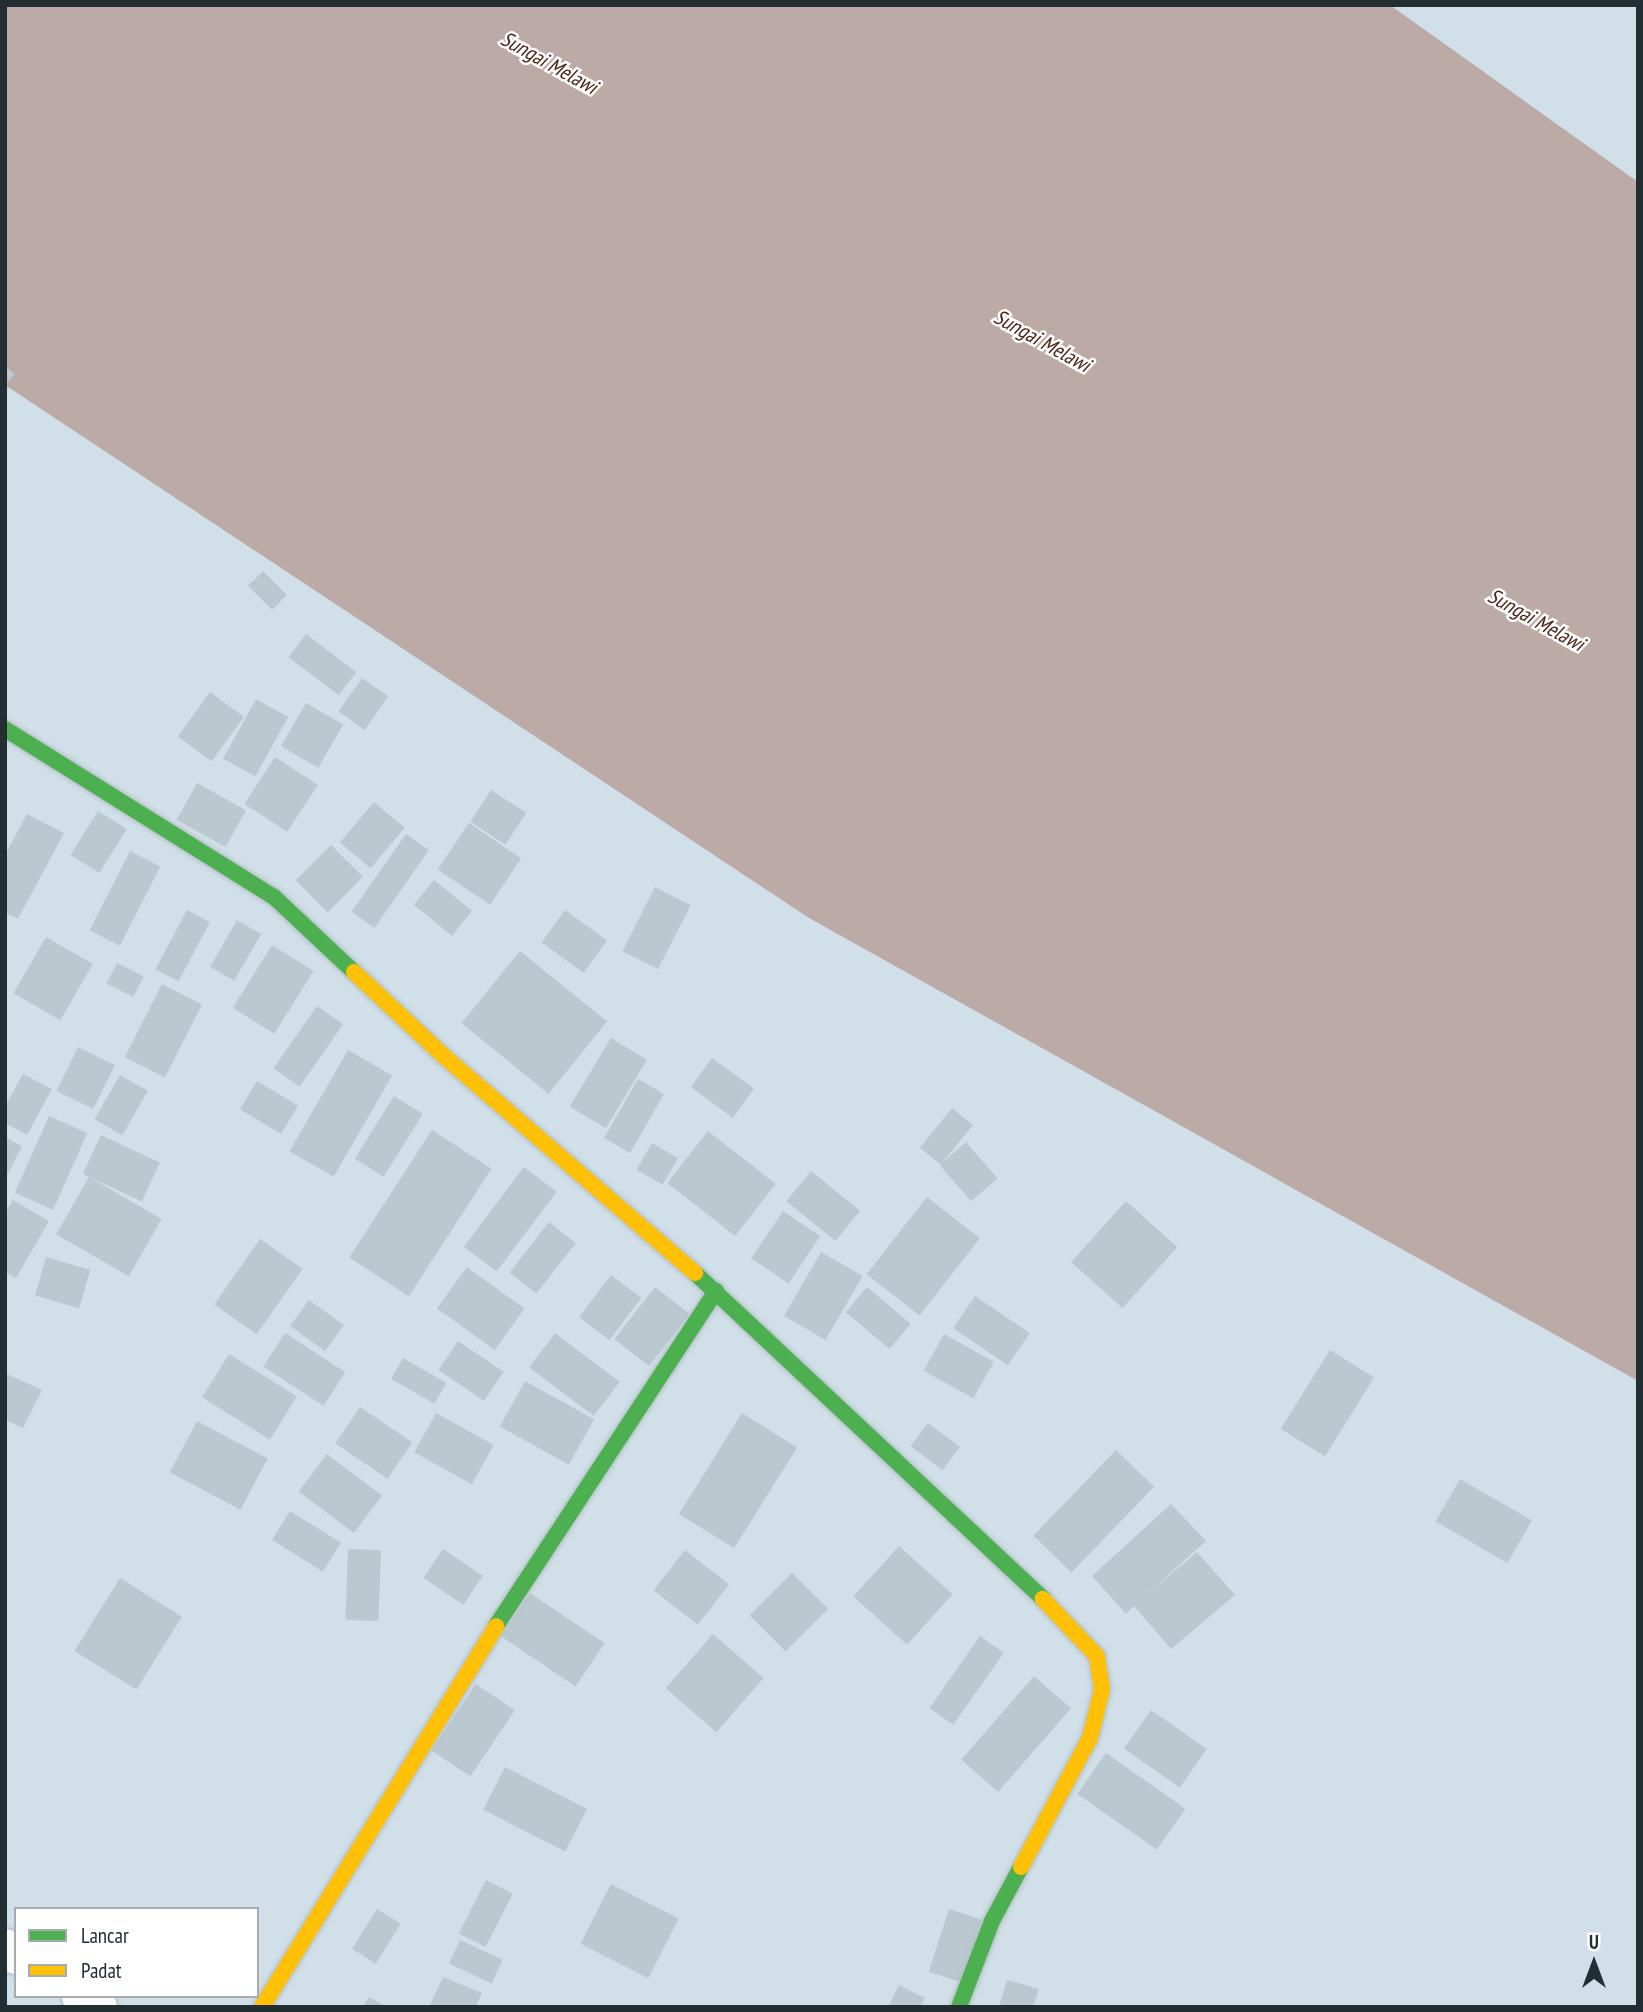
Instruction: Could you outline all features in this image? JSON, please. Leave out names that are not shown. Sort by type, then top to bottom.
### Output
[{"type":"street","points":[[5,729],[274,897],[446,1058],[716,1291],[867,1438],[1056,1611],[1097,1656],[1102,1689],[1090,1738],[992,1921],[959,2007]]},
{"type":"street","points":[[262,2007],[453,1691],[716,1291]]},
{"type":"water","name":"Sungai Melawi","points":[[5,5],[1390,5],[1638,182],[1638,1381],[809,918],[5,385]]},
{"type":"building","points":[[5,366],[15,374],[5,385]]},
{"type":"building","points":[[263,571],[287,595],[272,610],[248,586]]},
{"type":"building","points":[[306,634],[356,672],[339,695],[289,657]]},
{"type":"building","points":[[362,678],[388,696],[365,730],[338,712]]},
{"type":"building","points":[[210,692],[244,717],[212,761],[178,736]]},
{"type":"building","points":[[256,699],[288,717],[255,776],[223,758]]},
{"type":"building","points":[[306,703],[343,724],[318,768],[281,746]]},
{"type":"building","points":[[275,757],[318,785],[287,832],[245,804]]},
{"type":"building","points":[[197,783],[246,810],[226,847],[177,820]]},
{"type":"building","points":[[491,790],[526,813],[506,845],[470,822]]},
{"type":"building","points":[[374,802],[405,828],[371,868],[340,843]]},
{"type":"building","points":[[98,811],[127,829],[99,873],[70,855]]},
{"type":"building","points":[[27,814],[64,833],[18,919],[5,913],[5,855]]},
{"type":"building","points":[[469,823],[521,858],[490,905],[438,869]]},
{"type":"building","points":[[406,834],[429,850],[374,928],[352,912]]},
{"type":"building","points":[[331,845],[363,877],[327,912],[296,880]]},
{"type":"building","points":[[130,851],[160,866],[120,946],[90,930]]},
{"type":"building","points":[[434,880],[472,911],[452,936],[414,905]]},
{"type":"building","points":[[655,887],[691,905],[658,969],[622,951]]},
{"type":"building","points":[[187,910],[210,922],[179,981],[156,969]]},
{"type":"building","points":[[565,910],[607,941],[584,973],[541,942]]},
{"type":"building","points":[[237,920],[261,934],[234,981],[210,967]]},
{"type":"building","points":[[46,937],[93,964],[60,1020],[14,993]]},
{"type":"building","points":[[272,945],[314,971],[274,1034],[233,1008]]},
{"type":"building","points":[[520,951],[607,1021],[549,1094],[461,1023]]},
{"type":"building","points":[[117,963],[144,977],[133,997],[107,983]]},
{"type":"building","points":[[162,984],[202,1004],[165,1077],[125,1057]]},
{"type":"building","points":[[317,1006],[343,1024],[300,1087],[273,1068]]},
{"type":"building","points":[[611,1038],[647,1060],[606,1128],[570,1107]]},
{"type":"building","points":[[78,1047],[115,1065],[93,1109],[57,1091]]},
{"type":"building","points":[[348,1050],[392,1076],[334,1177],[290,1151]]},
{"type":"building","points":[[712,1058],[754,1089],[733,1118],[691,1087]]},
{"type":"building","points":[[23,1074],[52,1089],[27,1135],[5,1123],[5,1106]]},
{"type":"building","points":[[120,1075],[148,1091],[122,1135],[94,1119]]},
{"type":"building","points":[[638,1079],[664,1094],[630,1153],[604,1138]]},
{"type":"building","points":[[257,1081],[298,1106],[281,1134],[240,1109]]},
{"type":"building","points":[[394,1096],[423,1114],[384,1177],[355,1159]]},
{"type":"building","points":[[952,1108],[973,1125],[941,1165],[920,1148]]},
{"type":"building","points":[[49,1116],[87,1133],[53,1210],[15,1193]]},
{"type":"building","points":[[432,1130],[492,1169],[409,1296],[349,1257]]},
{"type":"building","points":[[708,1131],[776,1184],[735,1236],[667,1183]]},
{"type":"building","points":[[101,1135],[160,1162],[142,1201],[83,1174]]},
{"type":"building","points":[[5,1137],[22,1146],[8,1174],[5,1172]]},
{"type":"building","points":[[966,1142],[997,1178],[971,1201],[940,1165]]},
{"type":"building","points":[[652,1143],[678,1158],[662,1185],[636,1170]]},
{"type":"building","points":[[524,1167],[557,1192],[497,1272],[464,1247]]},
{"type":"building","points":[[811,1171],[860,1211],[835,1241],[786,1201]]},
{"type":"building","points":[[89,1177],[162,1219],[129,1276],[56,1234]]},
{"type":"building","points":[[927,1197],[980,1238],[919,1315],[867,1274]]},
{"type":"building","points":[[13,1200],[49,1221],[16,1278],[5,1272],[5,1213]]},
{"type":"building","points":[[1126,1201],[1177,1247],[1122,1308],[1071,1262]]},
{"type":"building","points":[[783,1211],[820,1236],[788,1283],[751,1258]]},
{"type":"building","points":[[549,1222],[576,1243],[536,1293],[510,1272]]},
{"type":"building","points":[[260,1239],[303,1269],[257,1334],[214,1305]]},
{"type":"building","points":[[821,1252],[863,1276],[826,1340],[784,1316]]},
{"type":"building","points":[[46,1257],[90,1270],[79,1308],[35,1295]]},
{"type":"building","points":[[467,1267],[524,1309],[494,1350],[437,1308]]},
{"type":"building","points":[[611,1275],[641,1298],[609,1340],[579,1317]]},
{"type":"building","points":[[655,1287],[690,1314],[649,1366],[614,1339]]},
{"type":"building","points":[[867,1287],[911,1324],[889,1349],[846,1312]]},
{"type":"building","points":[[975,1296],[1030,1333],[1008,1365],[953,1328]]},
{"type":"building","points":[[309,1300],[344,1325],[325,1351],[290,1326]]},
{"type":"building","points":[[285,1333],[345,1372],[324,1406],[263,1367]]},
{"type":"building","points":[[555,1333],[620,1382],[594,1416],[529,1367]]},
{"type":"building","points":[[944,1334],[994,1362],[973,1398],[924,1371]]},
{"type":"building","points":[[458,1341],[504,1372],[484,1401],[438,1370]]},
{"type":"building","points":[[1330,1350],[1374,1378],[1325,1456],[1281,1429]]},
{"type":"building","points":[[229,1354],[297,1396],[270,1440],[202,1397]]},
{"type":"building","points":[[403,1358],[446,1383],[434,1404],[391,1379]]},
{"type":"building","points":[[5,1373],[42,1390],[23,1428],[5,1420]]},
{"type":"building","points":[[525,1381],[594,1419],[569,1465],[500,1426]]},
{"type":"building","points":[[360,1407],[412,1442],[388,1479],[335,1443]]},
{"type":"building","points":[[436,1413],[494,1445],[472,1484],[414,1452]]},
{"type":"building","points":[[742,1413],[797,1447],[734,1548],[679,1514]]},
{"type":"building","points":[[197,1421],[268,1459],[240,1510],[170,1472]]},
{"type":"building","points":[[928,1423],[960,1447],[942,1470],[911,1446]]},
{"type":"building","points":[[1116,1450],[1154,1487],[1071,1572],[1033,1536]]},
{"type":"building","points":[[327,1454],[382,1496],[354,1533],[299,1492]]},
{"type":"building","points":[[1460,1479],[1532,1520],[1507,1563],[1436,1521]]},
{"type":"building","points":[[1171,1504],[1206,1541],[1145,1596],[1197,1552],[1235,1595],[1171,1649],[1134,1606],[1126,1614],[1092,1576]]},
{"type":"building","points":[[290,1511],[341,1543],[323,1572],[272,1540]]},
{"type":"building","points":[[899,1546],[953,1594],[907,1645],[853,1597]]},
{"type":"building","points":[[348,1549],[381,1550],[379,1621],[346,1620]]},
{"type":"building","points":[[443,1549],[483,1576],[463,1605],[423,1578]]},
{"type":"building","points":[[685,1550],[729,1584],[698,1625],[654,1590]]},
{"type":"building","points":[[792,1573],[828,1609],[786,1651],[750,1615]]},
{"type":"building","points":[[120,1578],[182,1617],[136,1690],[74,1651]]},
{"type":"building","points":[[530,1593],[605,1643],[576,1686],[501,1636]]},
{"type":"building","points":[[713,1634],[764,1678],[716,1732],[666,1688]]},
{"type":"building","points":[[980,1636],[1004,1653],[953,1725],[930,1708]]},
{"type":"building","points":[[1034,1676],[1071,1708],[998,1792],[961,1760]]},
{"type":"building","points":[[476,1684],[515,1710],[470,1777],[431,1750]]},
{"type":"building","points":[[1151,1710],[1207,1749],[1180,1788],[1124,1749]]},
{"type":"building","points":[[1106,1753],[1185,1809],[1157,1850],[1077,1794]]},
{"type":"building","points":[[505,1767],[587,1809],[565,1852],[483,1810]]},
{"type":"building","points":[[486,1880],[513,1894],[485,1947],[459,1933]]},
{"type":"building","points":[[611,1884],[679,1919],[648,1978],[581,1944]]},
{"type":"building","points":[[377,1909],[401,1924],[376,1964],[352,1949]]},
{"type":"building","points":[[949,1909],[982,1920],[962,1983],[929,1972]]},
{"type":"building","points":[[460,1940],[503,1960],[492,1983],[449,1964]]},
{"type":"building","points":[[443,1977],[482,1993],[476,2007],[429,2007]]},
{"type":"building","points":[[1007,1980],[1039,1989],[1033,2007],[999,2007]]},
{"type":"building","points":[[899,1985],[925,1998],[920,2007],[888,2007]]},
{"type":"building","points":[[369,1997],[387,2007],[363,2007]]},
{"type":"traffic: fast","points":[[5,729],[274,897],[354,972]]},
{"type":"traffic: fast","points":[[695,1273],[1043,1599]]},
{"type":"traffic: fast","points":[[496,1626],[716,1291]]},
{"type":"traffic: fast","points":[[959,2007],[992,1921],[1021,1867]]},
{"type":"traffic: slow","points":[[354,972],[446,1058],[695,1273]]},
{"type":"traffic: slow","points":[[1021,1867],[1090,1738],[1102,1689],[1097,1656],[1043,1599]]},
{"type":"traffic: slow","points":[[262,2007],[496,1626]]}]
